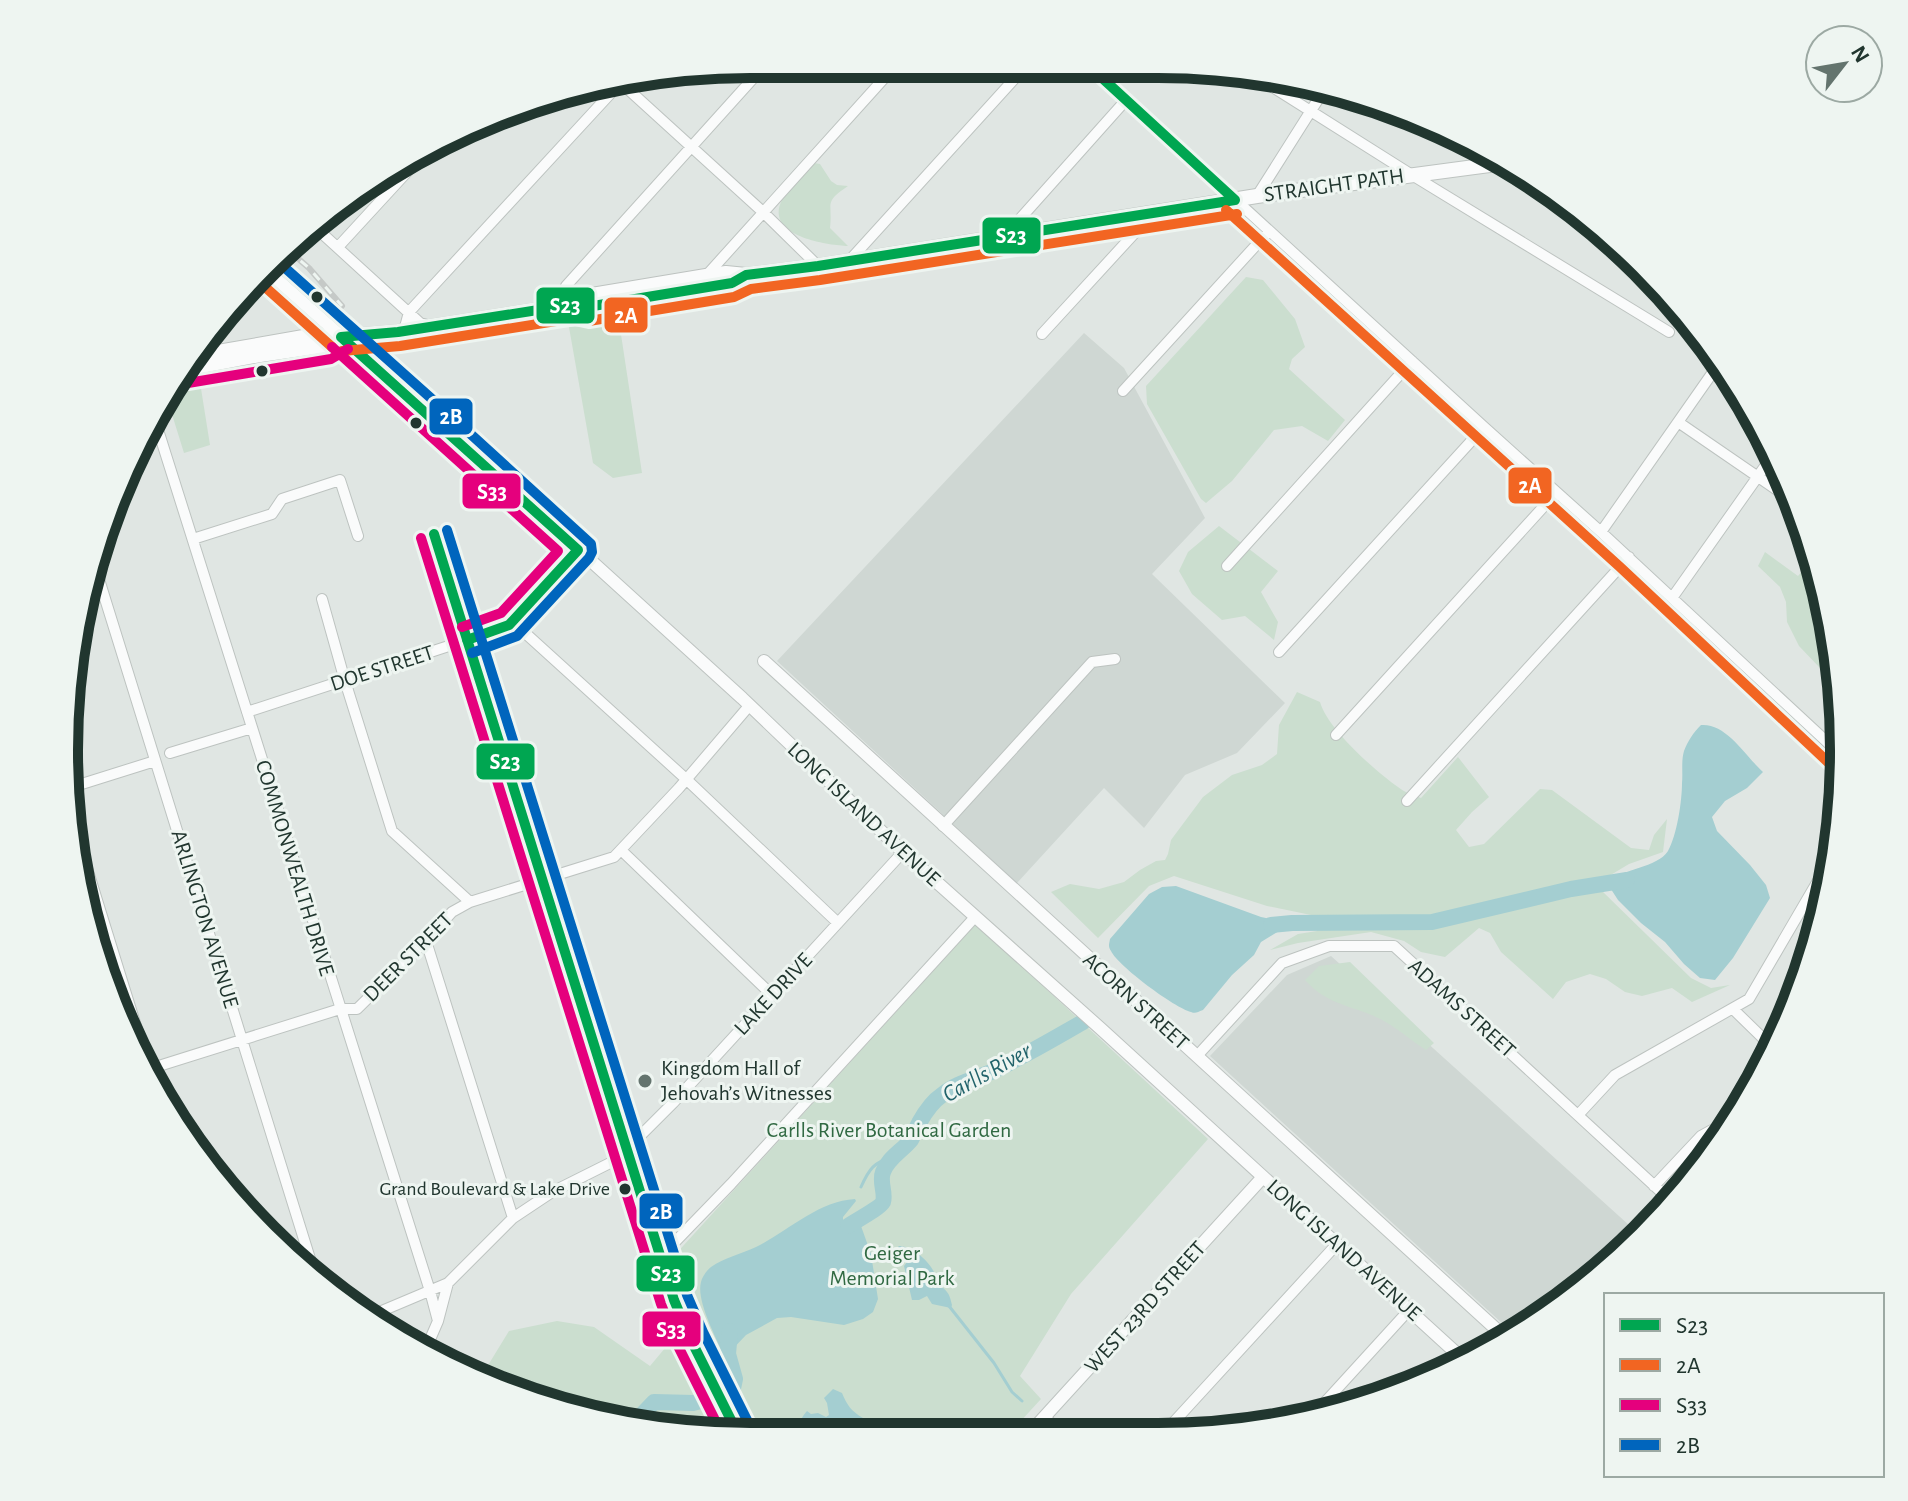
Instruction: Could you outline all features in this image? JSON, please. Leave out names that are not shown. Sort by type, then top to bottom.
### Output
[{"type":"main road","name":"STRAIGHT PATH","points":[[208,354],[315,335],[341,337],[404,331],[571,304],[586,296],[706,276],[726,273],[746,275],[818,266],[1257,196],[1489,165]]},
{"type":"main road","name":"STRAIGHT PATH","points":[[571,304],[587,307],[697,289],[732,283],[746,275]]},
{"type":"main road","name":"STRAIGHT PATH","points":[[199,366],[328,345],[341,337]]},
{"type":"street","points":[[571,304],[566,286],[753,78]]},
{"type":"street","points":[[706,276],[884,78]]},
{"type":"street","points":[[849,261],[1015,78]]},
{"type":"street","points":[[1102,78],[1629,557],[1830,745]]},
{"type":"street","points":[[1274,89],[1669,332]]},
{"type":"street","points":[[628,90],[818,266]]},
{"type":"street","points":[[404,331],[409,312],[610,93]]},
{"type":"street","points":[[1257,196],[1319,98]]},
{"type":"street","points":[[1021,233],[1019,220],[1126,100]]},
{"type":"street","points":[[338,247],[406,173]]},
{"type":"street","points":[[1042,334],[1154,212]]},
{"type":"street","points":[[1123,391],[1269,231]]},
{"type":"street","points":[[322,233],[420,323],[431,326]]},
{"type":"street","name":"LONG ISLAND AVENUE","points":[[274,277],[578,550],[903,852],[1456,1353]]},
{"type":"street","points":[[1227,566],[1412,361]]},
{"type":"street","points":[[1601,532],[1713,372]]},
{"type":"street","points":[[1678,422],[1778,491]]},
{"type":"street","points":[[1279,652],[1484,427]]},
{"type":"street","name":"COMMONWEALTH DRIVE","points":[[159,431],[438,1321]]},
{"type":"street","points":[[1672,598],[1766,465]]},
{"type":"street","points":[[193,539],[272,514],[282,499],[340,480],[358,536]]},
{"type":"street","points":[[1336,735],[1556,493]]},
{"type":"street","points":[[434,534],[659,1255],[681,1319],[732,1423]]},
{"type":"street","name":"DOE STREET","points":[[247,712],[509,625],[578,550]]},
{"type":"street","points":[[1407,801],[1629,557]]},
{"type":"street","name":"ARLINGTON AVENUE","points":[[100,582],[310,1258]]},
{"type":"street","points":[[322,599],[392,831],[470,902]]},
{"type":"street","points":[[513,622],[838,923]]},
{"type":"street","points":[[943,826],[1092,662],[1115,659]]},
{"type":"street","name":"ACORN STREET","points":[[764,661],[1498,1331]]},
{"type":"street","name":"DEER STREET","points":[[157,1067],[340,1009],[357,1009],[452,912],[470,902],[611,858],[686,779],[749,706]]},
{"type":"street","points":[[170,753],[252,728]]},
{"type":"street","points":[[79,785],[155,761]]},
{"type":"street","points":[[621,850],[772,995]]},
{"type":"street","name":"LAKE DRIVE","points":[[380,1312],[448,1283],[513,1218],[552,1192],[616,1160],[673,1103],[903,852]]},
{"type":"street","points":[[1578,1115],[1615,1075],[1749,999],[1817,883]]},
{"type":"street","points":[[659,1255],[731,1184],[975,917]]},
{"type":"street","points":[[426,941],[513,1218]]},
{"type":"street","name":"ADAMS STREET","points":[[1197,1056],[1282,963],[1329,946],[1394,946],[1663,1194]]},
{"type":"street","points":[[1733,1009],[1765,1040]]},
{"type":"street","points":[[1654,1186],[1701,1136],[1713,1130]]},
{"type":"street","name":"WEST 23RD STREET","points":[[1039,1423],[1263,1177]]},
{"type":"street","points":[[1173,1423],[1337,1244]]},
{"type":"street","points":[[429,1341],[448,1283]]},
{"type":"street","points":[[1325,1402],[1409,1310]]},
{"type":"street","points":[[1044,1418],[1050,1423]]},
{"type":"shaded area","points":[[1084,333],[1124,368],[1205,518],[1152,574],[1285,703],[1237,753],[1185,775],[1144,828],[1104,788],[1017,883],[777,661]]},
{"type":"shaded area","points":[[1331,956],[1632,1227],[1567,1284],[1505,1326],[1210,1056],[1287,975]]},
{"type":"green space","points":[[814,163],[820,164],[831,181],[848,186],[832,200],[830,228],[848,246],[813,241],[790,231],[782,223],[779,214],[781,202],[791,186]]},
{"type":"green space","points":[[1246,277],[1263,280],[1295,319],[1305,347],[1292,359],[1289,369],[1345,420],[1328,441],[1302,426],[1274,430],[1232,481],[1206,503],[1147,404],[1146,386]]},
{"type":"green space","points":[[617,308],[642,473],[613,478],[593,463],[567,316]]},
{"type":"green space","points":[[199,376],[210,445],[184,453],[171,410],[191,378]]},
{"type":"green space","points":[[1219,526],[1278,571],[1261,592],[1278,622],[1274,640],[1245,616],[1222,620],[1192,594],[1179,571],[1188,552]]},
{"type":"green space","points":[[1765,552],[1798,576],[1805,568],[1817,619],[1825,676],[1799,646],[1787,622],[1786,602],[1780,587],[1758,566]]},
{"type":"green space","points":[[1297,692],[1320,702],[1332,724],[1353,748],[1388,780],[1412,795],[1421,798],[1458,757],[1489,797],[1456,830],[1469,847],[1484,844],[1540,789],[1552,790],[1631,848],[1649,850],[1654,835],[1667,819],[1663,852],[1629,864],[1596,881],[1601,890],[1691,978],[1711,988],[1730,985],[1692,1002],[1672,988],[1642,996],[1625,992],[1606,979],[1590,974],[1566,982],[1553,999],[1501,952],[1490,933],[1479,928],[1445,957],[1421,952],[1404,941],[1371,932],[1270,950],[1298,934],[1317,931],[1311,915],[1267,906],[1174,876],[1149,886],[1098,938],[1051,892],[1070,884],[1099,889],[1124,882],[1156,861],[1165,860],[1171,840],[1203,797],[1232,775],[1262,765],[1277,754],[1279,725]]},
{"type":"green space","name":"Geiger Memorial Park","points":[[976,924],[1208,1139],[1071,1294],[1020,1376],[1041,1399],[1019,1423],[739,1423],[689,1314],[673,1257]]},
{"type":"green space","points":[[1350,962],[1434,1043],[1426,1050],[1378,1018],[1335,1002],[1305,980],[1319,966]]},
{"type":"green space","points":[[557,1321],[594,1327],[650,1366],[676,1335],[718,1422],[619,1410],[534,1387],[486,1369],[509,1331]]},
{"type":"water","points":[[1701,725],[1719,729],[1728,735],[1763,772],[1747,788],[1725,801],[1712,817],[1717,831],[1766,885],[1770,898],[1733,958],[1715,980],[1700,978],[1684,964],[1665,942],[1618,900],[1607,883],[1656,861],[1668,851],[1680,808],[1684,751]]},
{"type":"water","points":[[1176,886],[1261,917],[1292,923],[1261,942],[1254,955],[1232,975],[1203,1010],[1195,1013],[1183,1009],[1148,986],[1116,958],[1109,947],[1110,939],[1149,894],[1162,887]]},
{"type":"water","points":[[855,1199],[843,1222],[847,1225],[859,1213],[863,1215],[861,1226],[871,1254],[878,1299],[873,1312],[844,1325],[791,1317],[777,1318],[746,1335],[728,1354],[722,1352],[701,1298],[701,1282],[708,1270],[721,1261],[768,1241],[828,1205]]},
{"type":"water","points":[[899,1246],[912,1250],[929,1264],[938,1283],[949,1294],[951,1308],[932,1304],[927,1296],[912,1300],[904,1266],[911,1257],[899,1256],[895,1250]]},
{"type":"water","points":[[833,1389],[842,1393],[864,1423],[800,1423],[807,1411],[826,1417],[829,1415],[824,1398]]},
{"type":"waterway","name":"Carlls River","points":[[1271,925],[1432,922],[1571,889],[1627,880]]},
{"type":"waterway","name":"Carlls River","points":[[848,1226],[881,1205],[885,1167],[911,1140],[932,1104],[953,1087],[991,1072],[1083,1022]]},
{"type":"waterway","points":[[861,1187],[873,1167],[893,1157]]},
{"type":"waterway","points":[[949,1306],[994,1363],[1012,1392],[1022,1401]]},
{"type":"waterway","name":"Carlls River","points":[[730,1331],[728,1354],[735,1379],[732,1393]]},
{"type":"waterway","name":"Carlls River","points":[[643,1414],[654,1402],[693,1403],[705,1400]]},
{"type":"railway","points":[[295,256],[342,306]]},
{"type":"transit line","name":"S23","points":[[1102,78],[1235,200]]},
{"type":"transit line","name":"S23","points":[[341,337],[398,332],[576,304],[587,307],[732,283],[746,275],[1235,200]]},
{"type":"transit line","name":"2A","points":[[1226,210],[1620,567],[1830,764]]},
{"type":"transit line","name":"2A","points":[[342,351],[400,346],[575,318],[589,321],[734,297],[751,289],[1237,214]]},
{"type":"transit line","name":"2B","points":[[284,267],[591,544],[589,558],[517,636],[472,653]]},
{"type":"transit line","name":"2A","points":[[264,286],[332,347]]},
{"type":"transit line","name":"S23","points":[[341,337],[578,550],[509,625],[467,640]]},
{"type":"transit line","name":"S33","points":[[332,347],[558,551],[501,613],[462,627]]},
{"type":"transit line","name":"S33","points":[[188,383],[331,359],[348,349]]},
{"type":"transit line","name":"2B","points":[[447,530],[687,1295],[748,1423]]},
{"type":"transit line","name":"S23","points":[[434,534],[674,1300],[732,1423]]},
{"type":"transit line","name":"S33","points":[[421,538],[661,1304],[716,1422]]},
{"type":"place","name":"Kingdom Hall of Jehovah’s Witnesses","points":[[645,1081]]},
{"type":"place","name":"Grand Boulevard & Lake Drive","points":[[625,1189]]},
{"type":"park label","name":"Carlls River Botanical Garden","points":[[889,1130]]}]
